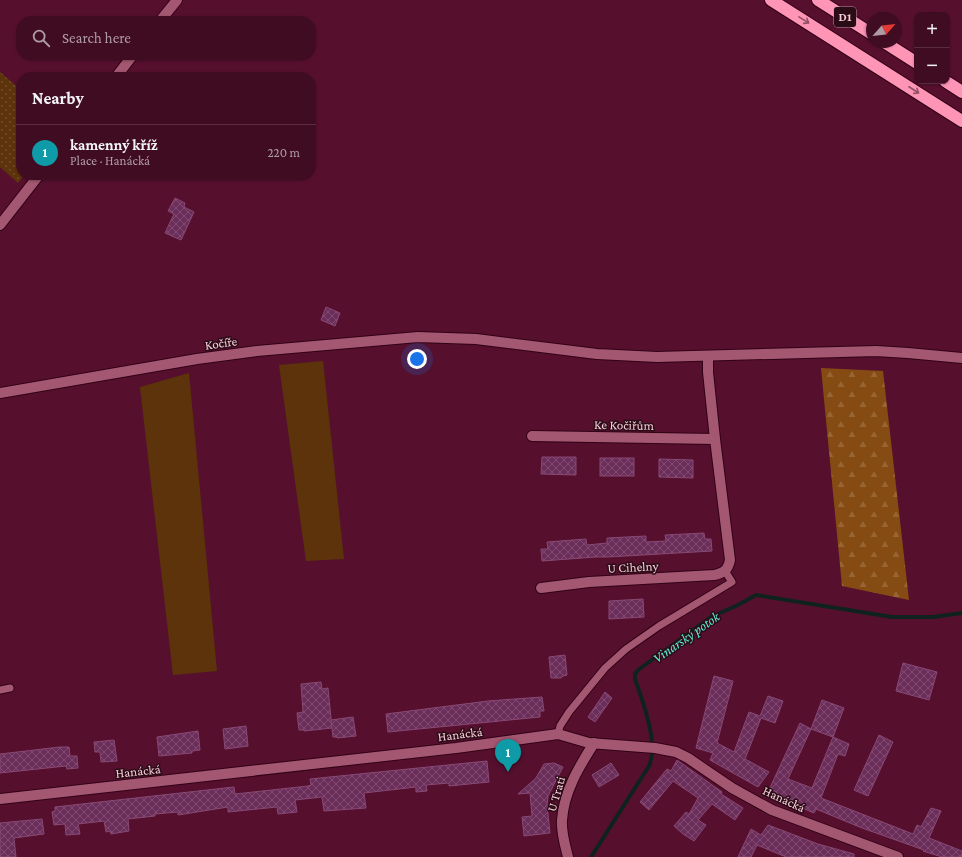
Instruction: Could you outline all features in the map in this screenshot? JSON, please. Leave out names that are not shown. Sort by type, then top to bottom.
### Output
[{"type":"highway","name":"D1","points":[[771,0],[962,121]]},
{"type":"highway","name":"D1","points":[[818,0],[866,30]]},
{"type":"highway","points":[[893,48],[914,61]]},
{"type":"highway","points":[[950,84],[962,92]]},
{"type":"street","points":[[164,16],[177,0]]},
{"type":"street","points":[[120,72],[129,60]]},
{"type":"street","points":[[0,224],[35,180]]},
{"type":"street","name":"Kočíře","points":[[0,393],[196,359],[257,351],[418,337],[476,339],[597,354],[657,357],[876,351],[962,358]]},
{"type":"street","points":[[708,356],[708,372],[715,439],[730,560],[729,567],[725,571]]},
{"type":"street","name":"Ke Kočiřům","points":[[532,436],[715,439]]},
{"type":"street","name":"U Cihelny","points":[[541,588],[589,582],[714,575],[725,571]]},
{"type":"street","name":"Hanácká","points":[[0,799],[449,749],[558,734],[569,736],[584,742],[651,747],[682,754],[732,788],[772,810],[898,857]]},
{"type":"street","name":"U Trati","points":[[568,857],[562,827],[565,802],[575,774],[594,743]]},
{"type":"lane","points":[[558,734],[560,726],[569,712],[605,668],[626,649],[642,638],[732,582],[725,571]]},
{"type":"lane","points":[[0,690],[10,688]]},
{"type":"shaded area","points":[[0,72],[16,86],[16,180],[20,180],[18,183],[0,167]]},
{"type":"shaded area","points":[[323,361],[344,559],[306,561],[279,365]]},
{"type":"shaded area","points":[[189,373],[217,671],[173,675],[140,387]]},
{"type":"green space","points":[[821,368],[883,371],[909,600],[842,586]]},
{"type":"building","points":[[175,198],[185,203],[184,207],[194,212],[181,240],[165,233],[174,214],[168,211]]},
{"type":"building","points":[[326,307],[340,313],[335,326],[321,320]]},
{"type":"building","points":[[542,457],[576,457],[576,475],[541,474]]},
{"type":"building","points":[[600,458],[634,458],[634,476],[600,476]]},
{"type":"building","points":[[659,459],[693,460],[693,478],[659,477]]},
{"type":"building","points":[[704,533],[705,539],[711,539],[712,551],[542,561],[541,549],[548,549],[547,542],[586,539],[587,545],[607,543],[607,538],[646,536],[646,542],[666,541],[665,535]]},
{"type":"building","points":[[643,599],[644,617],[609,619],[609,601]]},
{"type":"building","points":[[565,655],[567,675],[561,678],[551,678],[549,657]]},
{"type":"building","points":[[903,663],[937,672],[929,700],[896,691]]},
{"type":"building","points":[[714,676],[733,681],[717,743],[734,752],[749,712],[760,716],[768,696],[783,701],[775,723],[761,718],[745,759],[769,772],[758,787],[710,760],[713,753],[696,748]]},
{"type":"building","points":[[321,682],[322,689],[328,688],[332,728],[304,731],[299,730],[297,713],[303,712],[301,684]]},
{"type":"building","points":[[605,692],[612,698],[595,722],[588,717]]},
{"type":"building","points":[[542,697],[544,711],[540,711],[540,717],[388,732],[386,714],[488,701]]},
{"type":"building","points":[[822,700],[844,708],[833,737],[811,729]]},
{"type":"building","points":[[353,717],[356,736],[333,737],[331,720]]},
{"type":"building","points":[[800,723],[811,729],[788,779],[812,788],[833,737],[849,744],[845,756],[838,754],[821,798],[913,834],[917,825],[921,827],[931,808],[941,811],[929,838],[962,851],[962,857],[942,857],[923,851],[924,850],[862,828],[816,809],[814,813],[768,792]]},
{"type":"building","points":[[246,726],[248,746],[225,749],[223,729]]},
{"type":"building","points":[[198,731],[200,750],[192,751],[192,753],[159,756],[157,737]]},
{"type":"building","points":[[879,735],[893,742],[868,796],[854,790]]},
{"type":"building","points":[[114,740],[117,761],[101,762],[100,752],[95,752],[94,742]]},
{"type":"building","points":[[69,747],[70,756],[77,756],[78,768],[67,769],[66,766],[0,773],[0,754]]},
{"type":"building","points":[[677,760],[722,792],[721,794],[743,808],[735,820],[712,804],[698,820],[706,825],[694,841],[674,826],[686,812],[689,814],[698,798],[673,781],[649,810],[640,802],[667,769],[671,771]]},
{"type":"building","points":[[487,761],[489,782],[449,786],[449,783],[426,785],[427,791],[416,792],[416,787],[364,793],[366,808],[324,811],[322,797],[295,800],[297,812],[278,814],[277,807],[228,812],[228,807],[178,815],[178,812],[155,814],[155,816],[128,819],[129,831],[111,834],[110,831],[106,832],[104,821],[78,824],[80,834],[66,835],[65,824],[54,825],[52,812],[55,811],[55,807],[234,787],[235,794],[308,786],[311,785],[310,779]]},
{"type":"building","points":[[554,763],[563,767],[548,796],[547,805],[550,833],[524,836],[522,817],[532,816],[530,793],[518,794],[536,778],[544,764]]},
{"type":"building","points":[[611,763],[619,775],[599,787],[592,775]]},
{"type":"building","points":[[42,819],[44,834],[14,838],[16,857],[0,857],[0,823]]},
{"type":"building","points":[[768,825],[818,844],[854,854],[854,857],[786,857],[757,845],[751,857],[738,857],[751,829],[761,835]]},
{"type":"waterway","name":"Vinarský potok","points":[[591,857],[649,766],[652,757],[649,723],[635,679],[635,674],[638,670],[711,617],[756,595],[892,617],[933,617],[962,613]]},
{"type":"place","name":"kamenný kříž","points":[[508,772]]}]
